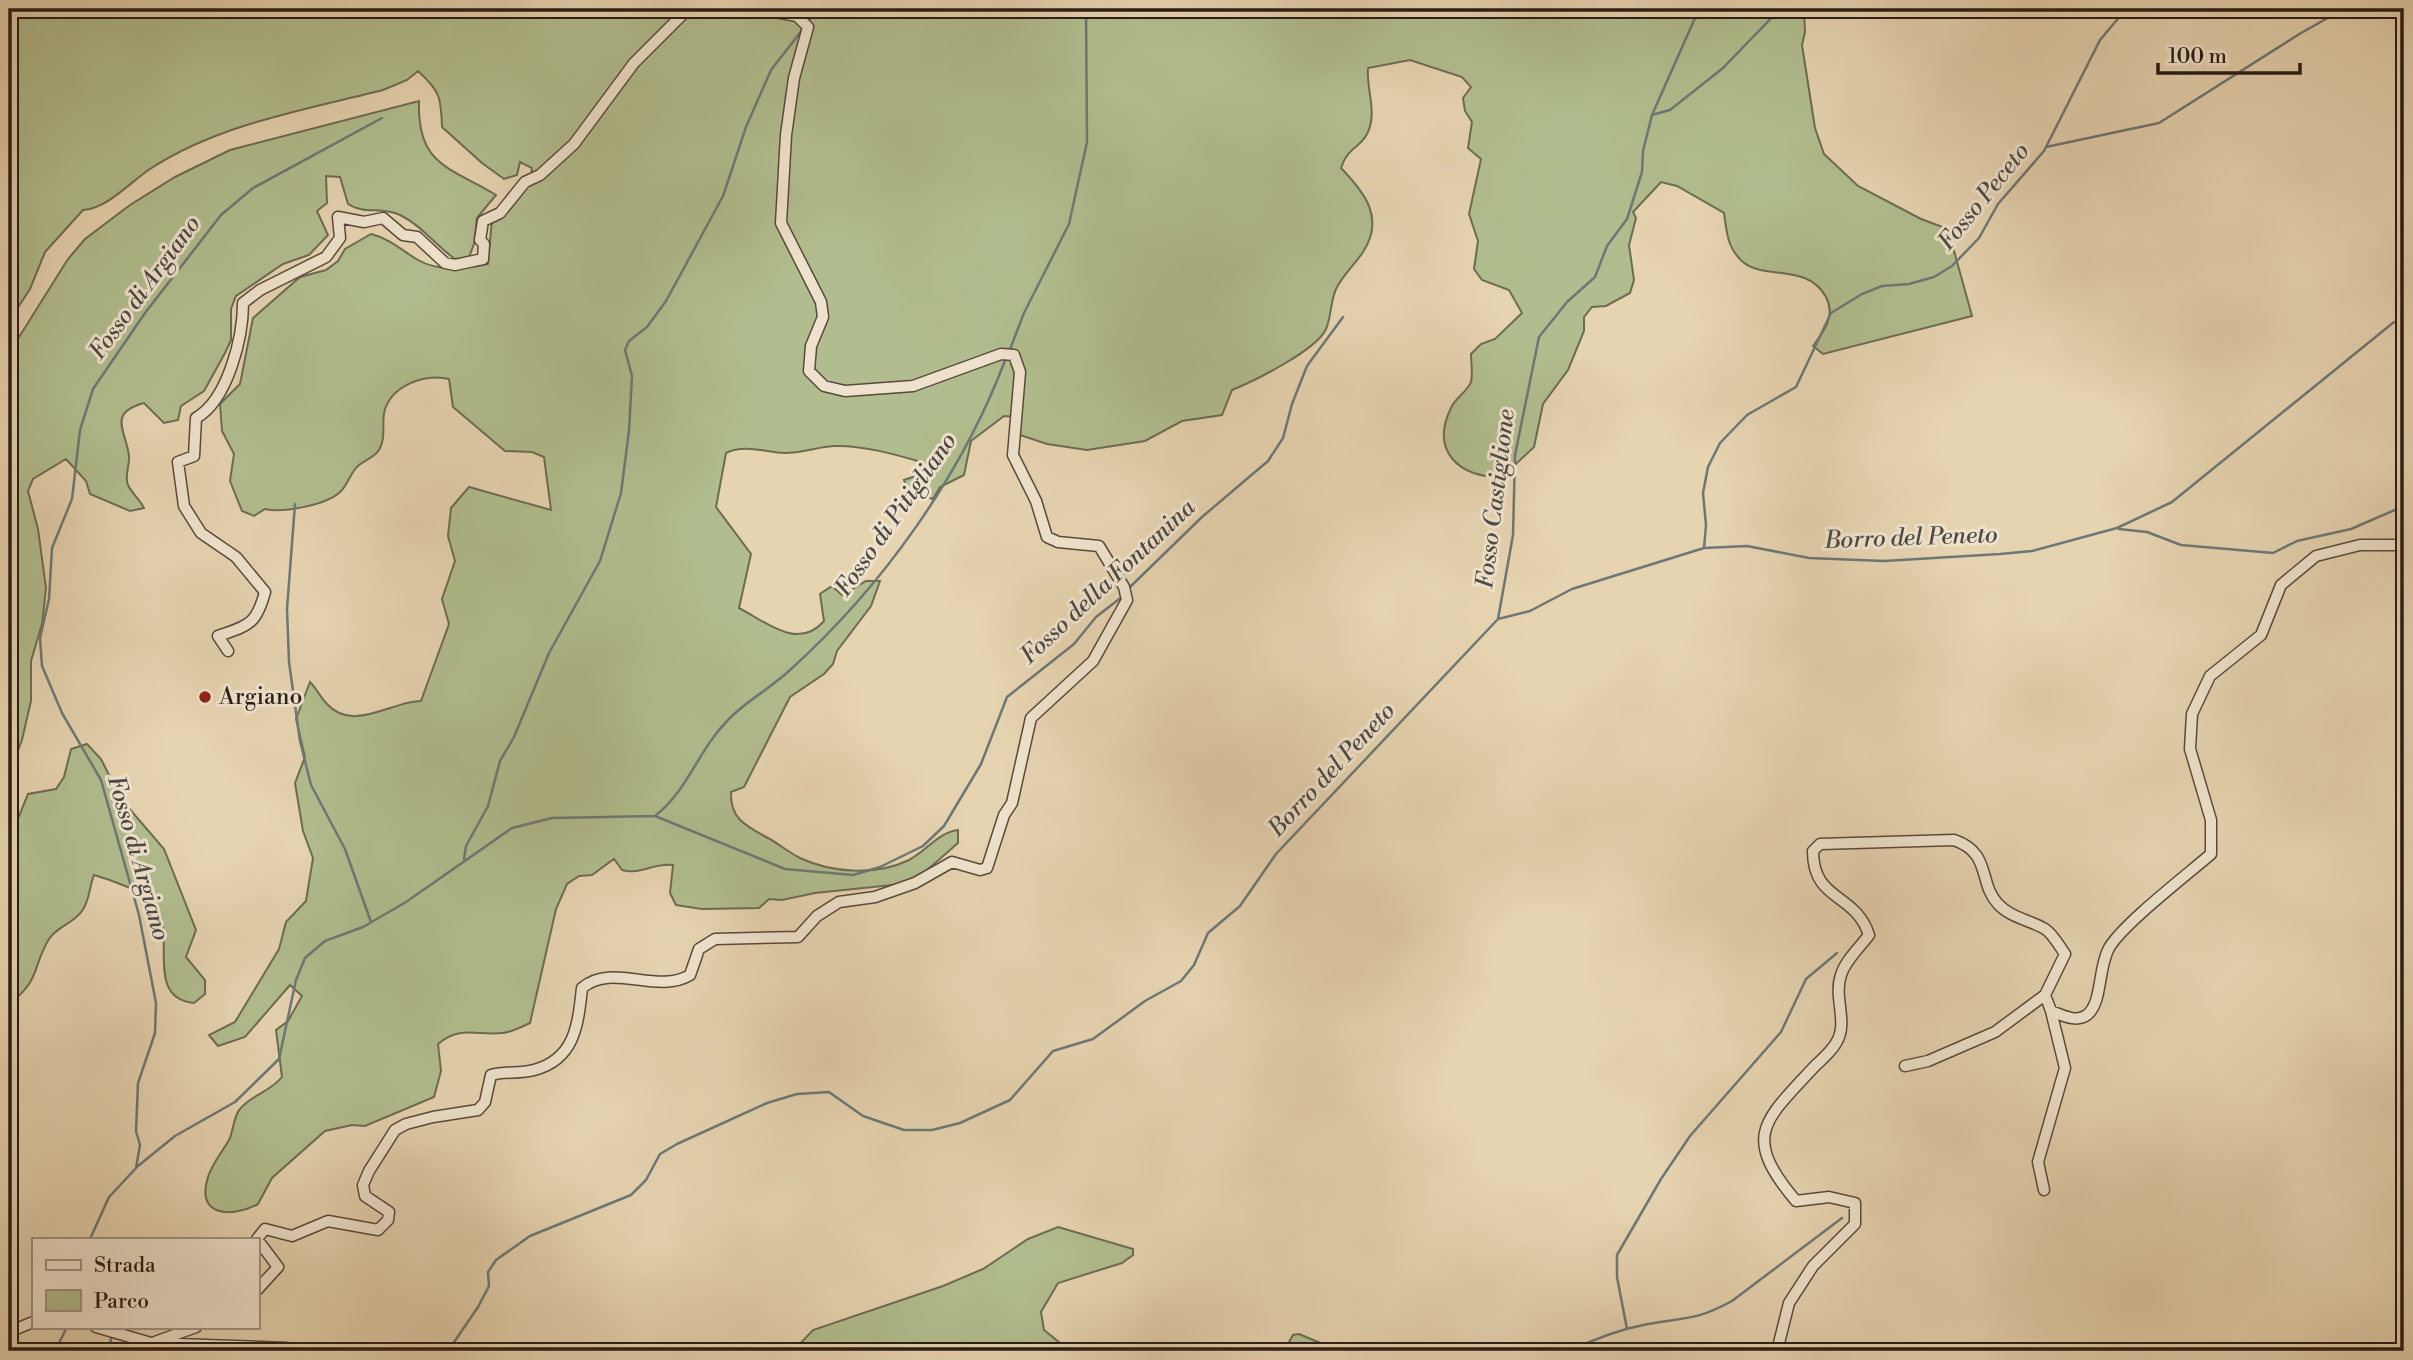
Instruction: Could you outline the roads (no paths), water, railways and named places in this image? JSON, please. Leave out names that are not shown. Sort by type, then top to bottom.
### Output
[{"type":"street","points":[[228,652],[218,636],[247,626],[258,618],[265,592],[236,557],[201,533],[184,506],[178,462],[194,456],[196,418],[209,407],[238,350],[243,303],[272,283],[326,257],[340,238],[338,217],[364,222],[383,218],[403,235],[417,237],[445,263],[455,265],[483,259],[484,244],[480,240],[483,221],[499,214],[525,182],[540,176],[574,144],[634,63],[688,9]]},
{"type":"street","points":[[257,1238],[265,1229],[292,1236],[328,1221],[378,1230],[388,1220],[389,1212],[365,1196],[363,1185],[395,1130],[433,1116],[478,1110],[485,1102],[491,1075],[533,1070],[553,1062],[575,1040],[582,988],[586,985],[596,980],[620,978],[673,982],[690,975],[695,954],[704,943],[715,939],[798,937],[817,916],[839,902],[876,897],[915,883],[952,862],[980,870],[987,868],[1004,815],[1012,803],[1031,718],[1093,661],[1126,600],[1124,587],[1099,546],[1058,542],[1047,537],[1036,501],[1013,455],[1020,372],[1014,355],[1001,354],[913,386],[845,391],[824,386],[809,371],[811,346],[823,317],[821,302],[781,223],[786,135],[794,78],[808,27],[797,16],[759,9]]},
{"type":"street","points":[[2051,1011],[2072,1019],[2085,1016],[2097,1004],[2099,967],[2112,941],[2211,854],[2211,820],[2190,749],[2192,715],[2210,676],[2261,635],[2281,585],[2316,556],[2360,545],[2395,545]]},
{"type":"street","points":[[1777,1351],[1789,1304],[1813,1266],[1855,1224],[1855,1203],[1829,1198],[1796,1201],[1766,1160],[1763,1131],[1771,1113],[1836,1044],[1842,1028],[1837,998],[1841,973],[1869,935],[1856,910],[1821,885],[1813,867],[1813,851],[1820,844],[1954,840],[1963,843],[1976,852],[1996,902],[2023,922],[2046,929],[2066,954],[2045,995],[1995,1032],[1928,1061],[1905,1066]]},
{"type":"street","points":[[2044,1190],[2038,1162],[2065,1068],[2045,995]]},
{"type":"street","points":[[259,1241],[278,1267],[259,1288]]},
{"type":"street","points":[[9,1332],[32,1322]]},
{"type":"street","points":[[99,1328],[151,1343],[287,1348],[300,1351]]},
{"type":"street","points":[[151,1343],[193,1328]]},
{"type":"waterway","points":[[807,23],[817,9]]},
{"type":"waterway","name":"Fosso di Pitigliano","points":[[1009,352],[1024,313],[1069,224],[1087,142],[1086,9]]},
{"type":"waterway","name":"Fosso Castiglione","points":[[1498,619],[1513,535],[1515,455],[1539,337],[1567,302],[1595,277],[1607,246],[1627,219],[1642,172],[1643,151],[1652,115],[1699,9]]},
{"type":"waterway","points":[[1652,115],[1670,110],[1723,68],[1780,9]]},
{"type":"waterway","name":"Fosso Peceto","points":[[1704,548],[1706,525],[1703,493],[1708,467],[1720,443],[1747,415],[1796,387],[1831,313],[1862,294],[1882,286],[1909,284],[1934,277],[1952,266],[1979,238],[1998,204],[2044,151],[2100,40],[2126,9]]},
{"type":"waterway","points":[[2046,147],[2159,123],[2301,33],[2350,9]]},
{"type":"waterway","points":[[464,859],[466,846],[488,806],[500,761],[514,737],[549,653],[600,561],[621,493],[629,431],[632,376],[625,350],[629,341],[647,327],[666,301],[723,196],[746,127],[771,70],[803,29]]},
{"type":"waterway","name":"Fosso di Argiano","points":[[136,1168],[140,1145],[136,1131],[138,1083],[155,1033],[156,1003],[139,915],[101,780],[62,713],[42,666],[40,638],[49,599],[52,548],[72,499],[80,430],[93,389],[145,313],[221,215],[253,188],[382,118]]},
{"type":"waterway","name":"Fosso della Fontanina","points":[[1129,588],[1202,517],[1268,461],[1283,438],[1292,404],[1307,366],[1343,317]]},
{"type":"waterway","name":"Borro del Peneto","points":[[448,1351],[478,1307],[489,1286],[488,1272],[496,1260],[530,1236],[631,1195],[646,1180],[660,1154],[677,1144],[767,1103],[797,1094],[829,1092],[863,1116],[904,1130],[932,1130],[960,1123],[1010,1100],[1053,1051],[1093,1039],[1145,1001],[1181,981],[1194,965],[1208,933],[1240,906],[1276,854],[1498,619],[1530,611],[1572,589],[1704,548],[1747,546],[1809,558],[1884,561],[2032,551],[2117,528],[2172,502],[2394,322]]},
{"type":"waterway","name":"Fosso di Pitigliano","points":[[655,816],[677,794],[728,720],[783,677],[857,602],[888,565],[943,486],[967,444],[1006,358]]},
{"type":"waterway","points":[[295,504],[287,609],[289,662],[300,741],[311,785],[345,849],[371,922]]},
{"type":"waterway","name":"Borro del Peneto","points":[[2119,529],[2147,532],[2181,545],[2273,553],[2297,541],[2351,529],[2404,506]]},
{"type":"waterway","name":"Fosso della Fontanina","points":[[90,1238],[109,1197],[138,1166],[175,1136],[235,1102],[279,1059],[296,980],[305,958],[325,941],[363,927],[406,902],[512,828],[552,818],[655,816],[785,869],[853,875],[880,867],[923,846],[944,826],[981,764],[1007,697],[1074,644],[1096,617],[1123,596]]},
{"type":"waterway","points":[[1627,1329],[1617,1277],[1617,1255],[1661,1179],[1690,1136],[1781,1032],[1806,979],[1837,953]]},
{"type":"waterway","points":[[1570,1351],[1628,1329],[1709,1312],[1732,1301],[1842,1218]]},
{"type":"waterway","name":"Fosso della Fontanina","points":[[59,1343],[66,1328]]},
{"type":"waterway","points":[[109,1351],[113,1328]]},
{"type":"waterway","points":[[16,1351],[63,1344],[111,1351]]},
{"type":"waterway","points":[[1275,1351],[1295,1346],[1332,1351]]},
{"type":"place","name":"Argiano","points":[[205,697]]}]
